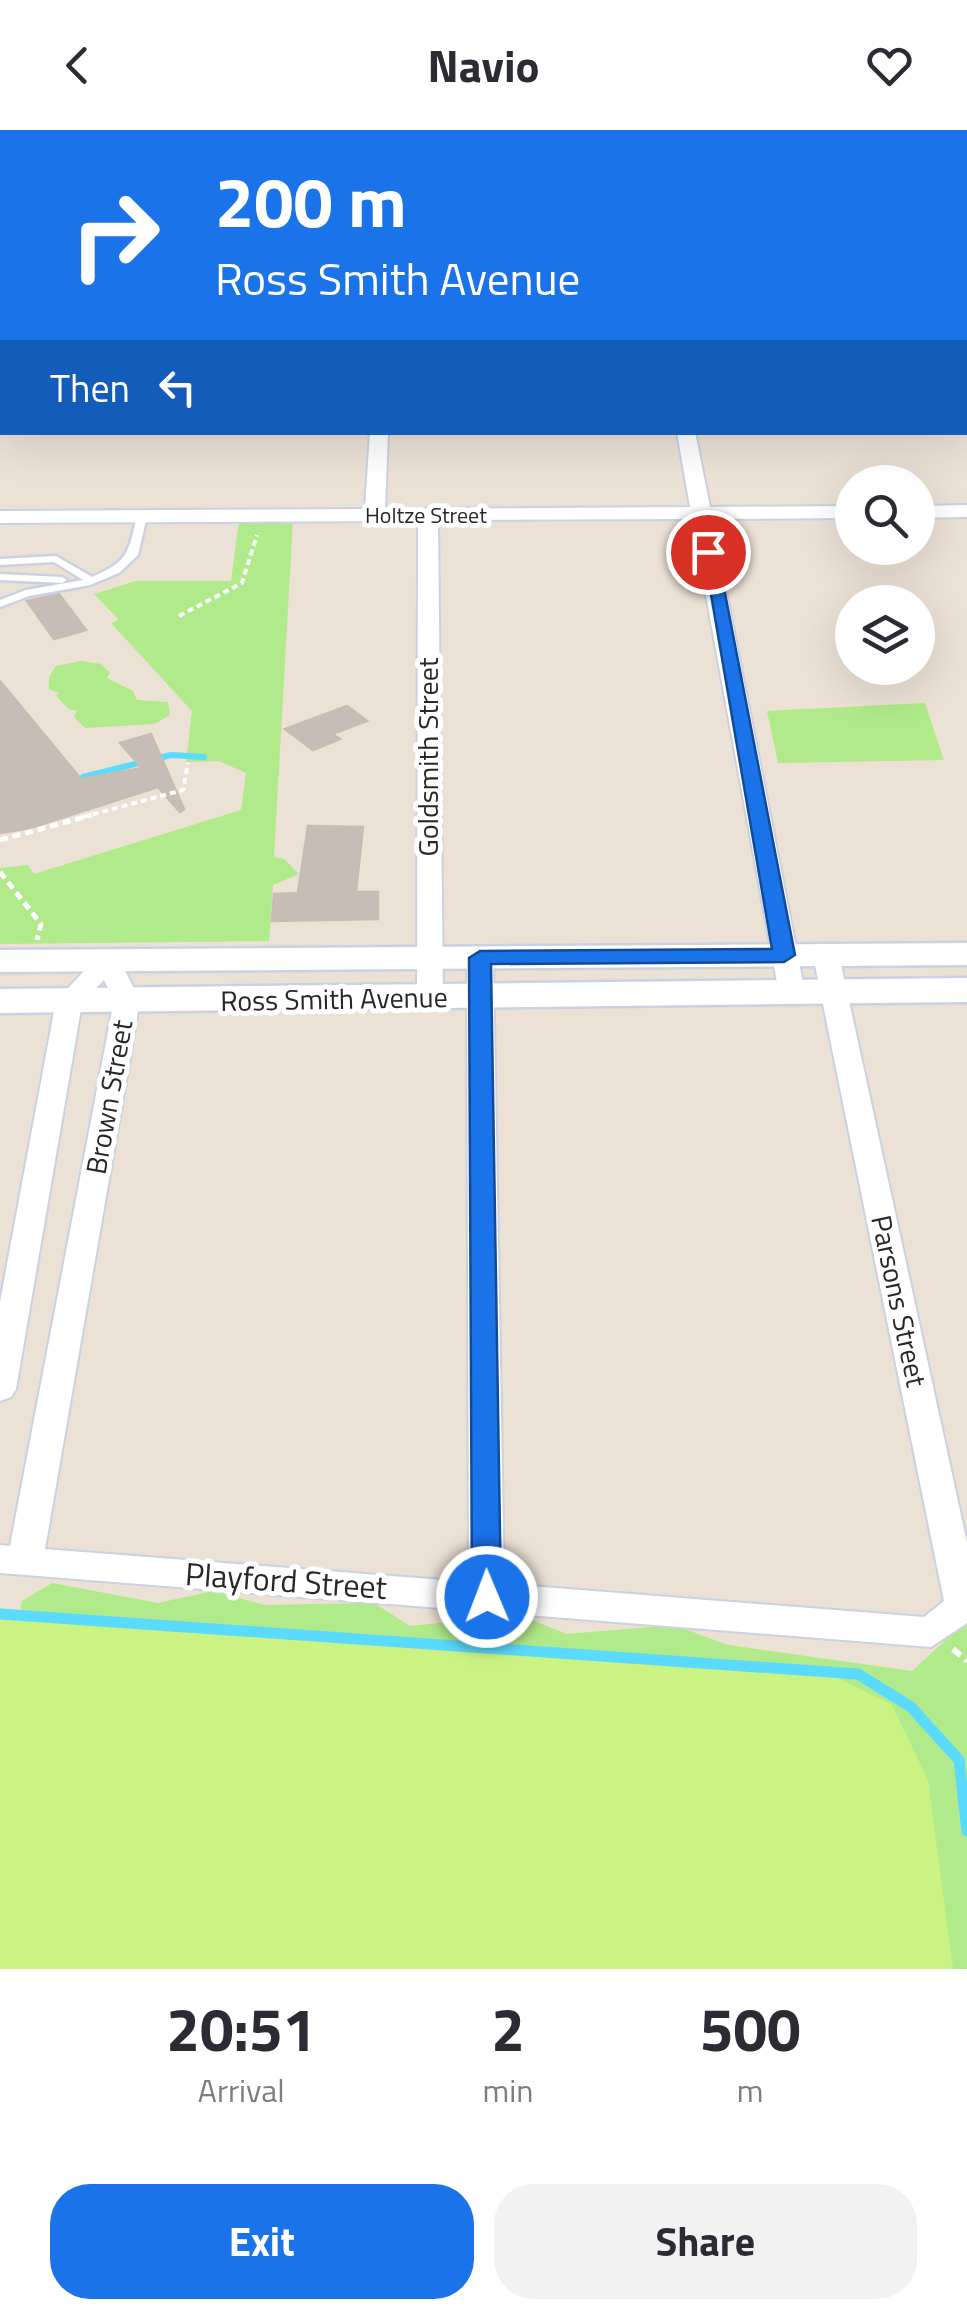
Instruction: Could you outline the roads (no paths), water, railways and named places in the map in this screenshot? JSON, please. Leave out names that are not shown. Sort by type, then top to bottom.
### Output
[{"type":"street","points":[[374,515],[379,435]]},
{"type":"street","points":[[687,435],[788,974]]},
{"type":"street","name":"Holtze Street","points":[[0,517],[835,512]]},
{"type":"street","points":[[935,512],[967,512]]},
{"type":"street","name":"Goldsmith Street","points":[[428,515],[430,998]]},
{"type":"street","name":"Ross Smith Avenue","points":[[829,974],[967,954]]},
{"type":"street","points":[[480,958],[487,1597]]},
{"type":"street","name":"Ross Smith Avenue","points":[[0,962],[480,958],[829,974],[967,990]]},
{"type":"street","name":"Brown Street","points":[[0,1389],[69,1001],[108,961],[127,1000],[7,1564]]},
{"type":"street","name":"Ross Smith Avenue","points":[[0,1001],[480,997],[788,974]]},
{"type":"street","name":"Parsons Street","points":[[829,974],[963,1606],[931,1632]]},
{"type":"street","name":"Playford Street","points":[[7,1564],[931,1632]]},
{"type":"lane","points":[[0,604],[121,567],[134,555],[142,516]]},
{"type":"lane","points":[[0,562],[39,557],[60,561],[88,578]]},
{"type":"lane","points":[[13,598],[39,557]]},
{"type":"lane","points":[[2,582],[88,578]]},
{"type":"lane","points":[[2,582],[13,598]]},
{"type":"lane","points":[[24,582],[57,587]]},
{"type":"waterway","points":[[83,777],[171,755],[204,757]]},
{"type":"waterway","points":[[0,1614],[858,1674],[911,1707],[959,1760],[967,1831]]}]
